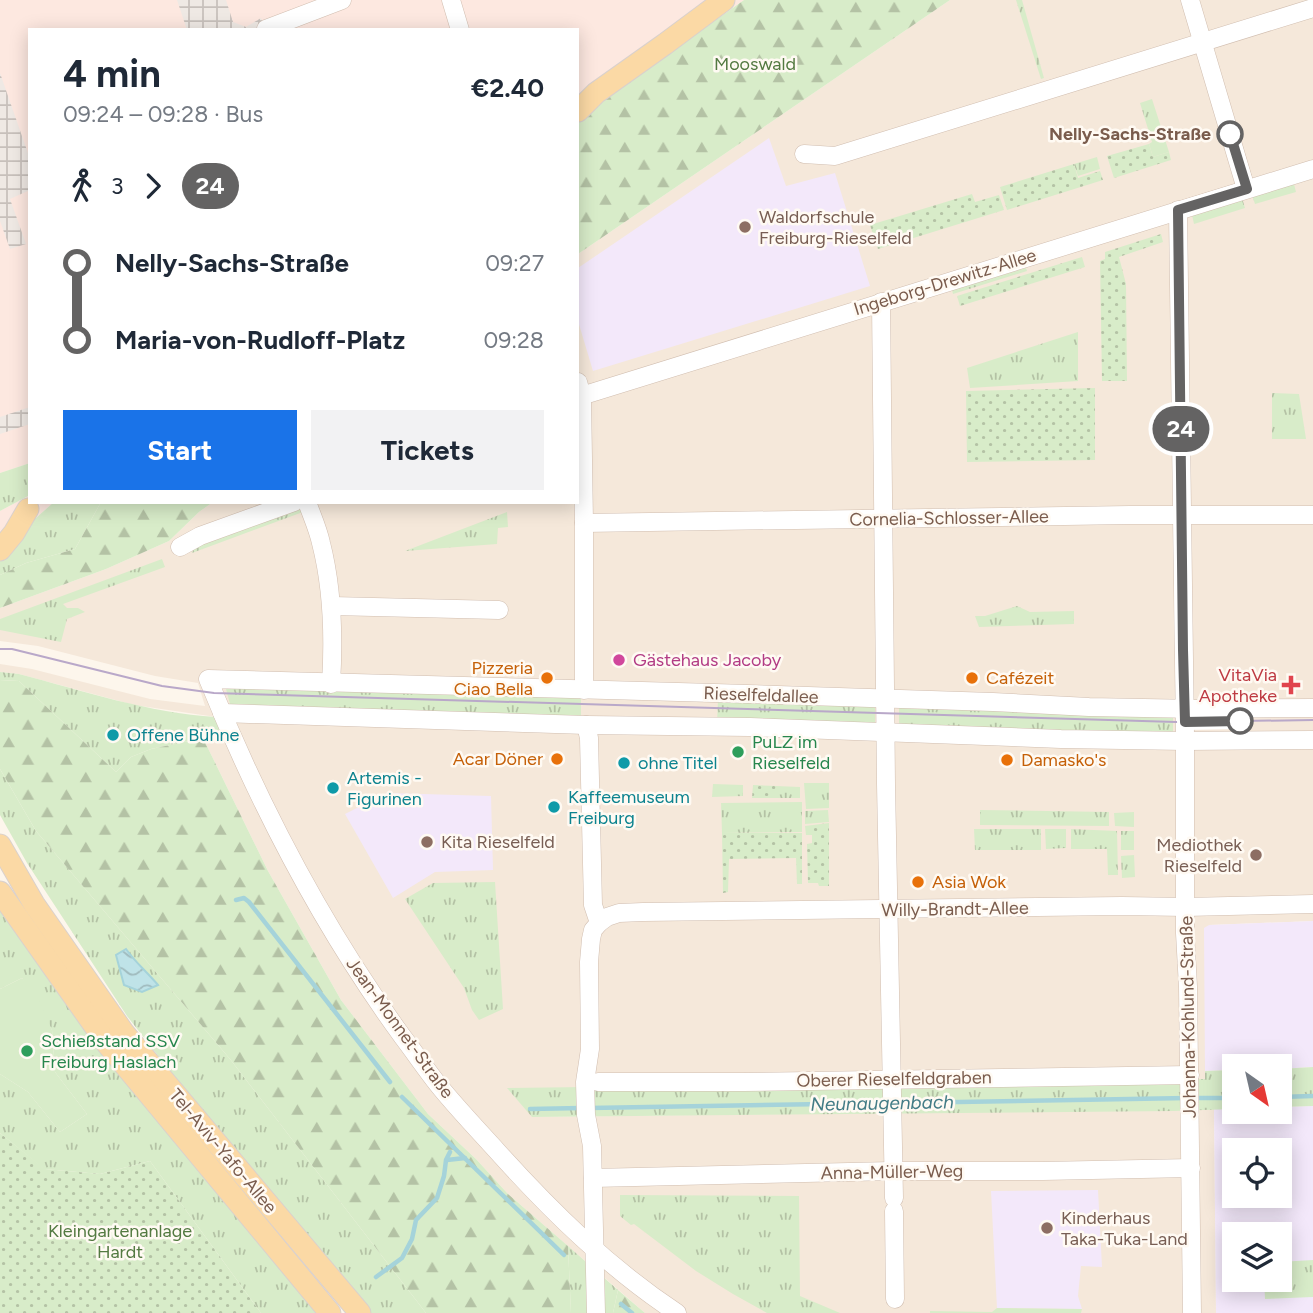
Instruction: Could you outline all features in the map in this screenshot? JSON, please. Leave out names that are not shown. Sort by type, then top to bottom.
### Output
[{"type":"main road","points":[[587,97],[724,0]]},
{"type":"main road","points":[[0,529],[32,506]]},
{"type":"main road","points":[[0,550],[32,506]]},
{"type":"main road","name":"Tel-Aviv-Yafo-Allee","points":[[0,845],[34,904],[124,1033],[360,1313]]},
{"type":"main road","name":"Tel-Aviv-Yafo-Allee","points":[[0,892],[108,1045],[330,1313]]},
{"type":"street","points":[[269,28],[342,0]]},
{"type":"street","points":[[450,0],[459,28]]},
{"type":"street","points":[[1190,0],[1247,189]]},
{"type":"street","points":[[804,154],[835,156],[1313,8]]},
{"type":"street","name":"Ingeborg-Drewitz-Allee","points":[[579,392],[1247,189],[1312,174]]},
{"type":"street","name":"Johanna-Kohlund-Straße","points":[[1178,210],[1185,715],[1185,933],[1190,1077],[1192,1313]]},
{"type":"street","points":[[880,302],[895,1299]]},
{"type":"street","points":[[579,392],[584,523],[583,690]]},
{"type":"street","points":[[180,547],[200,536],[288,504]]},
{"type":"street","points":[[308,504],[329,578],[334,645],[331,684]]},
{"type":"street","name":"Cornelia-Schlosser-Allee","points":[[584,523],[1313,515]]},
{"type":"street","points":[[332,606],[499,610]]},
{"type":"street","name":"Rieselfeldallee","points":[[208,679],[993,702],[1185,715],[1313,708]]},
{"type":"street","name":"Jean-Monnet-Straße","points":[[208,679],[253,784],[335,939],[439,1086],[554,1212],[634,1283],[677,1313]]},
{"type":"street","name":"Rieselfeldallee","points":[[222,713],[1185,741],[1313,740]]},
{"type":"street","points":[[586,725],[589,738],[593,905],[599,923],[593,930],[590,951],[596,1313]]},
{"type":"street","name":"Willy-Brandt-Allee","points":[[599,923],[607,917],[626,912],[1313,904]]},
{"type":"street","name":"Oberer Rieselfeldgraben","points":[[593,1091],[743,1082],[892,1085],[1190,1077]]},
{"type":"street","name":"Anna-Müller-Weg","points":[[593,1178],[1191,1168]]},
{"type":"shaded area","points":[[0,0],[744,0],[579,119],[579,28],[28,28],[28,464],[0,473]]},
{"type":"shaded area","points":[[177,0],[226,0],[233,22],[246,27],[261,18],[265,28],[186,28]]},
{"type":"shaded area","points":[[950,0],[1313,0],[1313,921],[1209,925],[1205,1079],[508,1089],[533,1117],[1214,1109],[1216,1313],[645,1313],[508,1194],[476,1159],[428,1114],[341,1000],[268,871],[203,738],[221,731],[216,717],[134,705],[19,674],[0,672],[0,664],[32,669],[150,699],[205,706],[198,683],[155,676],[38,646],[0,641],[0,608],[106,569],[169,541],[210,504],[579,504],[579,253]]},
{"type":"shaded area","points":[[0,73],[28,153],[28,191],[10,199],[26,244],[10,249],[0,221]]},
{"type":"shaded area","name":"Waldorfschule Freiburg-Rieselfeld","points":[[769,138],[786,186],[835,173],[870,286],[593,371],[579,324],[579,267]]},
{"type":"shaded area","points":[[28,408],[28,425],[0,434],[0,417]]},
{"type":"shaded area","points":[[28,496],[28,504],[52,504],[28,525],[0,557],[0,511]]},
{"type":"shaded area","name":"Kita Rieselfeld","points":[[387,793],[491,796],[493,870],[435,872],[393,898],[345,814]]},
{"type":"shaded area","points":[[1313,921],[1313,1067],[1292,1068],[1292,1054],[1222,1054],[1222,1070],[1205,1071],[1204,928],[1209,925]]},
{"type":"shaded area","points":[[1313,1106],[1313,1313],[1216,1313],[1214,1109],[1222,1109],[1222,1124],[1292,1124],[1292,1107]]},
{"type":"shaded area","name":"Kinderhaus Taka-Tuka-Land","points":[[1098,1190],[1102,1267],[1081,1266],[1078,1296],[1082,1309],[997,1308],[991,1191]]},
{"type":"green space","name":"Mooswald","points":[[744,0],[950,0],[579,253],[579,119]]},
{"type":"green space","points":[[1016,0],[1022,0],[1044,78],[1041,79]]},
{"type":"green space","points":[[1152,99],[1169,152],[1153,157],[1149,144],[1152,142],[1140,103]]},
{"type":"green space","points":[[1149,144],[1153,157],[1169,152],[1171,160],[1114,178],[1107,156]]},
{"type":"green space","points":[[1097,157],[1100,169],[1078,176],[1074,164]]},
{"type":"green space","points":[[1074,164],[1078,178],[1100,171],[1103,180],[1007,210],[1000,187]]},
{"type":"green space","points":[[1294,184],[1296,192],[1255,204],[1252,195]]},
{"type":"green space","points":[[972,194],[975,202],[999,195],[1004,210],[878,249],[870,225]]},
{"type":"green space","points":[[1242,198],[1245,208],[1194,224],[1192,215]]},
{"type":"green space","points":[[1161,234],[1163,242],[1119,257],[1126,284],[1127,381],[1102,381],[1100,261],[1105,259],[1105,252]]},
{"type":"green space","points":[[1082,257],[1085,267],[960,306],[957,296]]},
{"type":"green space","points":[[1026,268],[1027,271],[953,294],[952,290]]},
{"type":"green space","points":[[1078,332],[1078,381],[970,388],[967,368]]},
{"type":"green space","points":[[1095,388],[1095,460],[967,462],[966,391]]},
{"type":"green space","points":[[1272,393],[1299,394],[1306,439],[1272,439]]},
{"type":"green space","points":[[28,464],[28,496],[0,511],[0,473]]},
{"type":"green space","points":[[52,504],[100,504],[75,549],[26,563],[0,575],[0,557],[28,525]]},
{"type":"green space","points":[[100,504],[210,504],[169,541],[106,569],[0,608],[0,575],[26,563],[75,549]]},
{"type":"green space","points":[[299,509],[303,512],[192,553],[194,548]]},
{"type":"green space","points":[[507,512],[508,527],[498,528],[497,544],[405,551]]},
{"type":"green space","points":[[162,559],[165,567],[63,604],[67,608],[78,608],[85,612],[67,619],[61,642],[0,630],[0,619]]},
{"type":"green space","points":[[1017,606],[1030,612],[1074,611],[1074,624],[979,627],[975,616],[985,616]]},
{"type":"green space","points":[[0,672],[19,674],[141,706],[216,717],[221,731],[203,738],[151,749],[131,757],[116,772],[19,681],[0,680]]},
{"type":"green space","points":[[0,680],[19,681],[116,772],[131,757],[151,749],[203,738],[268,871],[341,1000],[428,1114],[476,1159],[508,1194],[568,1246],[571,1313],[426,1313],[230,1059],[36,831],[0,769]]},
{"type":"green space","points":[[225,685],[581,696],[581,720],[233,710]]},
{"type":"green space","points":[[718,699],[875,704],[875,729],[717,724]]},
{"type":"green space","points":[[899,705],[1173,713],[1173,737],[899,729]]},
{"type":"green space","points":[[0,769],[36,831],[230,1059],[426,1313],[371,1313],[184,1089],[127,1016],[27,863],[0,815]]},
{"type":"green space","points":[[804,783],[829,783],[829,808],[806,809]]},
{"type":"green space","points":[[713,784],[743,785],[743,796],[712,797]]},
{"type":"green space","points":[[753,785],[776,786],[776,798],[752,798]]},
{"type":"green space","points":[[776,786],[800,787],[800,798],[776,798]]},
{"type":"green space","points":[[802,802],[802,832],[722,833],[721,803]]},
{"type":"green space","points":[[828,810],[829,822],[805,824],[805,811]]},
{"type":"green space","points":[[980,810],[1109,812],[1109,826],[980,825]]},
{"type":"green space","points":[[1134,812],[1134,827],[1115,826],[1114,813]]},
{"type":"green space","points":[[829,823],[829,886],[819,886],[818,883],[808,883],[807,844],[812,843],[812,835],[806,835],[805,826]]},
{"type":"green space","points":[[974,829],[1041,829],[1041,850],[975,850]]},
{"type":"green space","points":[[1045,829],[1066,829],[1066,848],[1046,849]]},
{"type":"green space","points":[[1071,829],[1117,831],[1118,875],[1108,875],[1107,849],[1071,849]]},
{"type":"green space","points":[[1121,831],[1134,831],[1134,850],[1121,850]]},
{"type":"green space","points":[[722,833],[802,833],[802,884],[797,884],[796,858],[729,859],[728,892],[723,893]]},
{"type":"green space","points":[[1134,855],[1135,877],[1122,878],[1121,856]]},
{"type":"green space","points":[[495,882],[503,1009],[479,1020],[464,988],[405,899],[433,883]]},
{"type":"green space","points":[[0,903],[317,1313],[261,1313],[150,1161],[100,1174],[44,1169],[0,1133],[0,1074],[28,1092],[60,1132],[87,1114],[55,1072],[52,1030],[22,978],[0,989]]},
{"type":"green space","name":"Schießstand SSV Freiburg Haslach","points":[[22,978],[39,1000],[52,1030],[55,1072],[87,1114],[60,1132],[28,1092],[0,1074],[0,989]]},
{"type":"green space","points":[[1313,1067],[1313,1106],[1292,1107],[1292,1068]]},
{"type":"green space","points":[[1222,1070],[1222,1109],[532,1117],[507,1088],[1205,1079],[1205,1071]]},
{"type":"green space","name":"Kleingartenanlage Hardt","points":[[0,1133],[45,1169],[100,1174],[150,1161],[261,1313],[0,1313]]},
{"type":"green space","points":[[620,1195],[799,1196],[800,1296],[840,1313],[767,1313],[696,1271],[634,1224],[631,1225],[620,1216]]},
{"type":"green space","points":[[568,1246],[618,1290],[613,1313],[571,1313]]},
{"type":"green space","points":[[1313,1260],[1313,1297],[1265,1299],[1265,1292],[1292,1292],[1292,1261]]},
{"type":"green space","points":[[618,1290],[645,1313],[613,1313]]},
{"type":"green space","points":[[997,1308],[1082,1309],[1081,1313],[930,1313],[992,1312]]},
{"type":"water","points":[[126,949],[158,985],[142,992],[124,985],[116,955]]},
{"type":"waterway","points":[[236,900],[244,898],[249,902],[390,1082]]},
{"type":"waterway","name":"Neunaugenbach","points":[[1292,1097],[1313,1096]]},
{"type":"waterway","points":[[402,1097],[564,1255]]},
{"type":"waterway","name":"Neunaugenbach","points":[[898,1103],[1187,1098]]},
{"type":"waterway","name":"Neunaugenbach","points":[[1195,1098],[1222,1098]]},
{"type":"waterway","name":"Neunaugenbach","points":[[590,1108],[889,1103]]},
{"type":"waterway","name":"Neunaugenbach","points":[[530,1109],[581,1108]]},
{"type":"waterway","name":"Neunaugenbach","points":[[376,1277],[402,1258],[412,1239],[416,1220],[437,1198],[450,1152]]},
{"type":"waterway","points":[[447,1160],[465,1158]]},
{"type":"waterway","points":[[621,1304],[632,1313]]},
{"type":"tram line","points":[[0,649],[12,649],[162,686],[214,693],[1176,722],[1313,720]]},
{"type":"bus line","name":"24","points":[[1230,134],[1247,189],[1178,210],[1183,650],[1185,722],[1240,721]]},
{"type":"place","name":"Nelly-Sachs-Straße","points":[[1230,134]]},
{"type":"place","name":"Waldorfschule Freiburg-Rieselfeld","points":[[745,227]]},
{"type":"place","name":"Gästehaus Jacoby","points":[[619,660]]},
{"type":"place","name":"Pizzeria Ciao Bella","points":[[547,678]]},
{"type":"place","name":"Cafézeit","points":[[972,678]]},
{"type":"place","name":"VitaVia Apotheke","points":[[1291,685]]},
{"type":"place","name":"Offene Bühne","points":[[113,735]]},
{"type":"place","name":"PuLZ im Rieselfeld","points":[[738,752]]},
{"type":"place","name":"Acar Döner","points":[[557,759]]},
{"type":"place","name":"Damasko's","points":[[1007,760]]},
{"type":"place","name":"ohne Titel","points":[[624,763]]},
{"type":"place","name":"Artemis - Figurinen","points":[[333,788]]},
{"type":"place","name":"Kaffeemuseum Freiburg","points":[[554,807]]},
{"type":"place","name":"Kita Rieselfeld","points":[[427,842]]},
{"type":"place","name":"Mediothek Rieselfeld","points":[[1256,855]]},
{"type":"place","name":"Asia Wok","points":[[918,882]]},
{"type":"place","name":"Schießstand SSV Freiburg Haslach","points":[[27,1051]]},
{"type":"place","name":"Kinderhaus Taka-Tuka-Land","points":[[1047,1228]]}]
